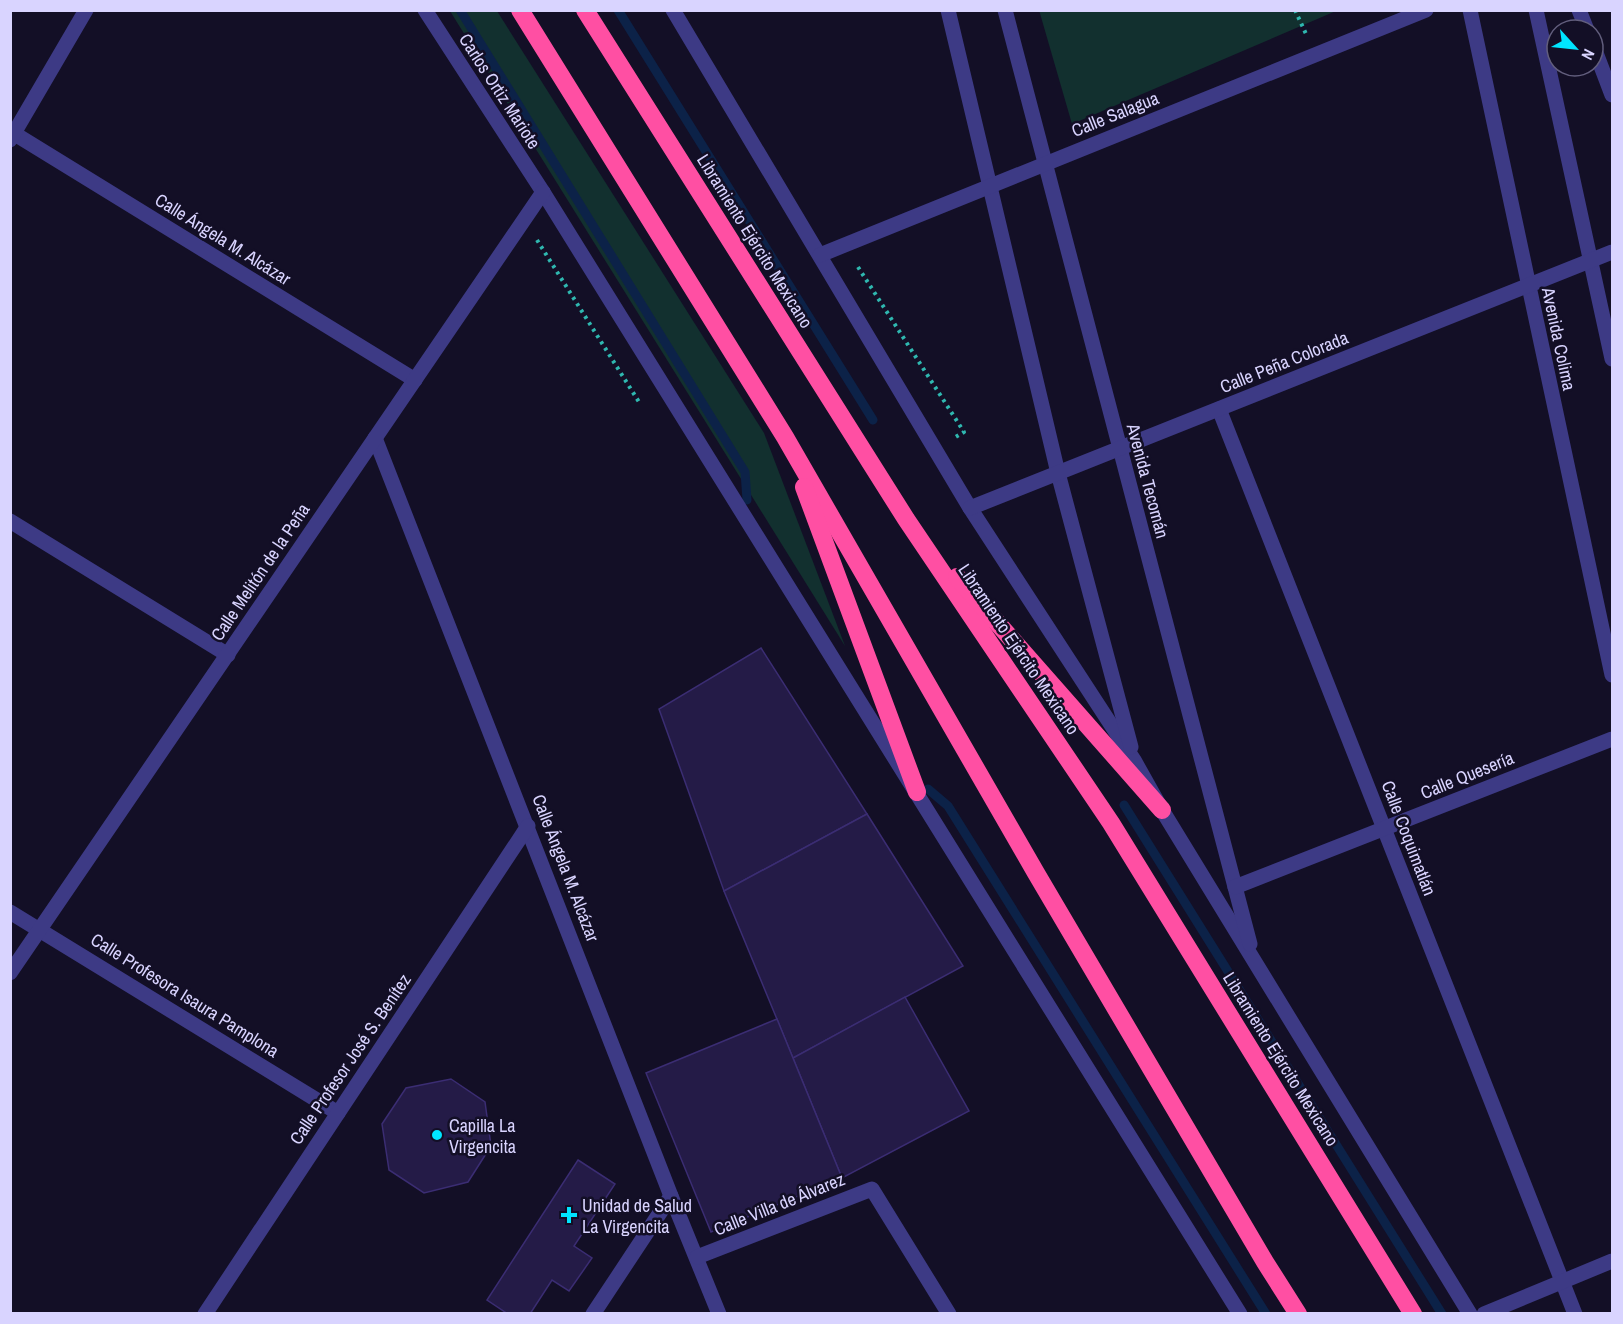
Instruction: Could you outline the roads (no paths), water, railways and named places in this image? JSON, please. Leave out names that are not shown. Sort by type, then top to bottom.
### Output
[{"type":"highway","points":[[520,10],[785,437],[1036,873],[1265,1262],[1298,1314]]},
{"type":"highway","name":"Libramiento Ejército Mexicano","points":[[585,10],[906,519],[1112,823],[1413,1314]]},
{"type":"highway","points":[[785,437],[917,792]]},
{"type":"highway","points":[[906,519],[1162,810]]},
{"type":"street","points":[[12,135],[86,10]]},
{"type":"street","name":"Carlos Ortiz Mariote","points":[[425,10],[543,192]]},
{"type":"street","name":"Libramiento Ejército Mexicano","points":[[673,10],[970,508],[1134,760],[1254,962],[1470,1314]]},
{"type":"street","points":[[948,10],[1058,473],[1134,760]]},
{"type":"street","name":"Avenida Tecomán","points":[[1005,10],[1254,962]]},
{"type":"street","name":"Calle Salagua","points":[[820,255],[1425,10]]},
{"type":"street","name":"Avenida Colima","points":[[1470,10],[1612,675]]},
{"type":"street","points":[[1536,10],[1612,359]]},
{"type":"street","points":[[1605,77],[1612,95]]},
{"type":"street","name":"Calle Ángela M. Alcázar","points":[[12,135],[415,380]]},
{"type":"street","points":[[543,192],[1240,1314]]},
{"type":"street","name":"Calle Melitón de la Peña","points":[[10,973],[543,192]]},
{"type":"street","name":"Calle Peña Colorada","points":[[970,508],[1612,252]]},
{"type":"street","name":"Calle Coquimatlán","points":[[1219,409],[1575,1314]]},
{"type":"street","name":"Calle Ángela M. Alcázar","points":[[375,438],[719,1314]]},
{"type":"street","points":[[10,520],[228,655]]},
{"type":"street","name":"Calle Quesería","points":[[1235,887],[1612,739]]},
{"type":"street","name":"Calle Profesor José S. Benítez","points":[[205,1314],[528,826]]},
{"type":"street","name":"Calle Profesora Isaura Pamplona","points":[[10,912],[338,1113]]},
{"type":"street","name":"Calle Villa de Álvarez","points":[[698,1257],[872,1189],[949,1314]]},
{"type":"street","points":[[592,1314],[671,1196]]},
{"type":"street","points":[[1484,1314],[1612,1261]]},
{"type":"waterway","points":[[460,10],[745,472],[747,500]]},
{"type":"waterway","points":[[618,10],[873,420]]},
{"type":"waterway","points":[[928,789],[948,806],[1266,1314]]},
{"type":"waterway","points":[[1124,805],[1442,1314]]},
{"type":"place","name":"Capilla La Virgencita","points":[[437,1135]]},
{"type":"place","name":"Unidad de Salud La Virgencita","points":[[569,1215]]}]
